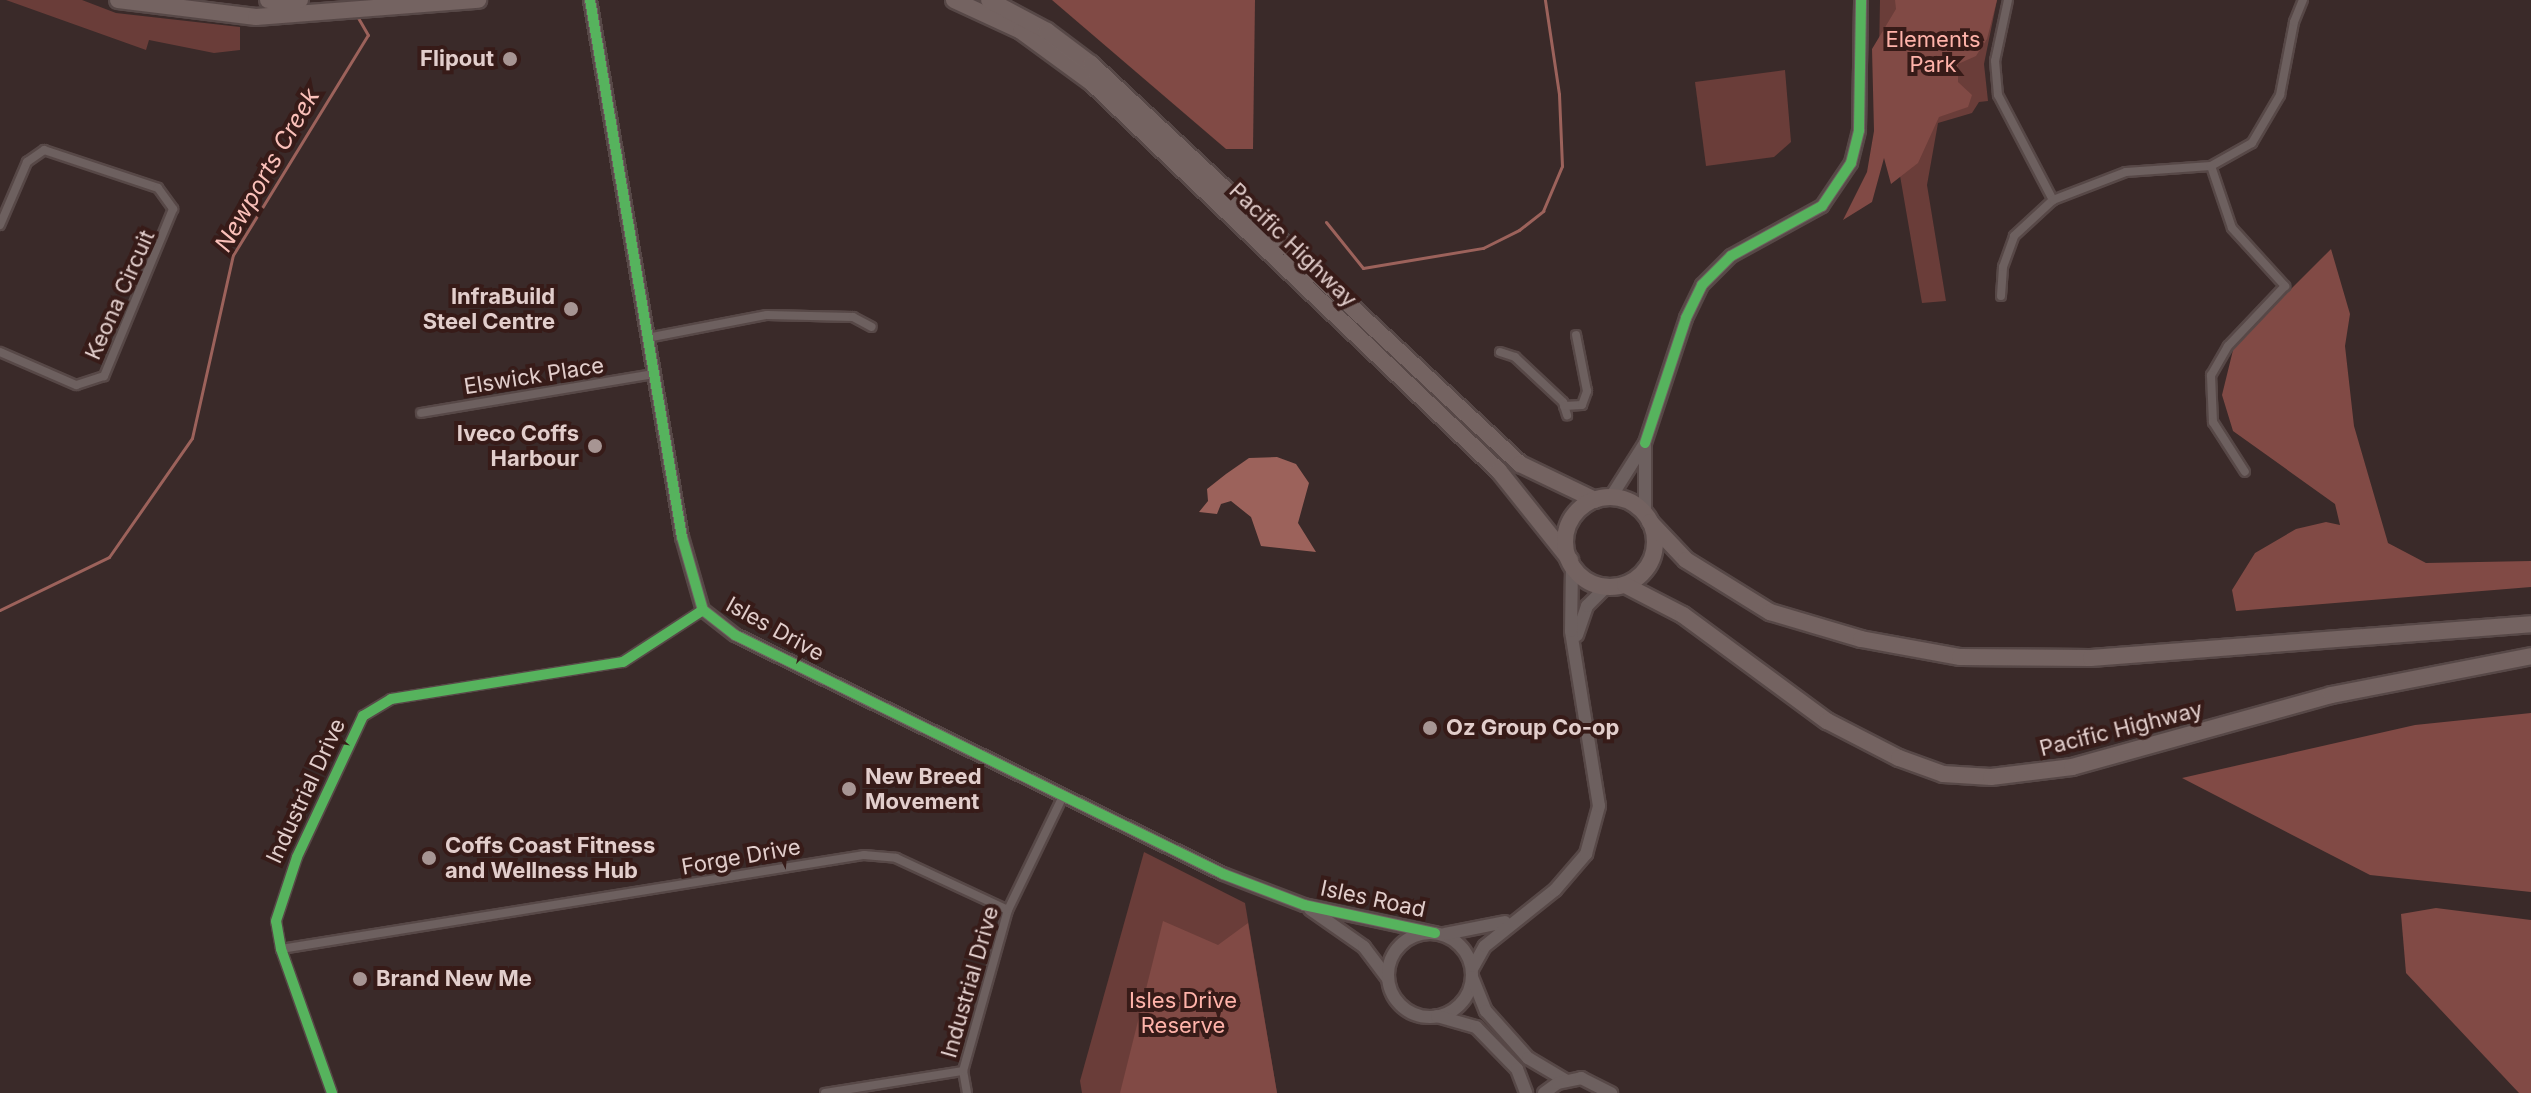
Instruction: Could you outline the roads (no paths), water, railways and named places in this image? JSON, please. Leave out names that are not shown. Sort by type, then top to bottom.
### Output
[{"type":"highway","points":[[118,0],[230,17],[341,12],[478,0]]},
{"type":"highway","points":[[268,0],[300,0]]},
{"type":"highway","name":"Pacific Highway","points":[[954,0],[1021,31],[1092,83],[1499,471],[1571,563]]},
{"type":"highway","name":"Pacific Highway","points":[[989,0],[1047,31],[1091,64],[1520,464],[1603,499]]},
{"type":"highway","points":[[1648,518],[1654,552],[1638,578],[1625,585],[1606,587],[1592,584],[1571,563],[1566,533],[1572,519],[1603,499],[1625,500],[1648,518],[1686,560],[1770,612],[1861,639],[1960,657],[2091,658],[2531,624]]},
{"type":"highway","name":"Pacific Highway","points":[[1625,585],[1683,615],[1827,721],[1899,758],[1943,774],[1991,777],[2072,767],[2331,695],[2531,656]]},
{"type":"street","name":"Isles Drive","points":[[590,0],[690,576],[703,610],[735,635],[1063,796],[1223,874],[1304,905]]},
{"type":"street","points":[[1603,499],[1645,443],[1702,285],[1731,256],[1822,206],[1851,163],[1859,130],[1861,0]]},
{"type":"street","points":[[2008,0],[1995,61],[1998,95],[2053,200]]},
{"type":"street","points":[[2001,296],[2010,243],[2025,223],[2053,200],[2126,172],[2211,166],[2245,149],[2269,121],[2303,0]]},
{"type":"street","name":"Keona Circuit","points":[[0,225],[27,162],[35,154],[53,150],[158,188],[173,209],[104,376],[76,385],[0,352]]},
{"type":"street","points":[[2211,166],[2232,228],[2285,286],[2228,346],[2211,375],[2213,422],[2245,472]]},
{"type":"street","points":[[0,196],[10,201]]},
{"type":"street","points":[[647,338],[767,315],[853,317],[872,327]]},
{"type":"street","points":[[1500,352],[1515,357],[1566,411],[1582,405],[1587,391],[1576,335]]},
{"type":"street","name":"Elswick Place","points":[[421,413],[653,374]]},
{"type":"street","points":[[1645,443],[1648,518]]},
{"type":"street","points":[[1437,1016],[1459,1005],[1485,946],[1555,890],[1586,854],[1599,806],[1575,650],[1571,563]]},
{"type":"street","points":[[1575,650],[1580,619],[1606,587]]},
{"type":"street","name":"Industrial Drive","points":[[332,1093],[281,949],[278,903],[369,709],[391,699],[623,662],[703,610]]},
{"type":"street","name":"Industrial Drive","points":[[967,1093],[963,1071],[1008,910],[1063,796]]},
{"type":"street","name":"Forge Drive","points":[[281,949],[864,855],[908,863],[1008,910]]},
{"type":"street","name":"Isles Road","points":[[1304,905],[1439,934]]},
{"type":"street","name":"Isles Road","points":[[1304,905],[1364,947],[1388,979]]},
{"type":"street","points":[[1519,917],[1411,937],[1398,948],[1388,979],[1404,1008],[1476,1027],[1517,1069],[1526,1093]]},
{"type":"street","points":[[1439,934],[1462,948],[1486,1011],[1528,1058],[1565,1080]]},
{"type":"street","points":[[825,1093],[963,1071]]},
{"type":"street","points":[[1544,1093],[1565,1080],[1589,1079],[1611,1093]]},
{"type":"waterway","points":[[1326,222],[1363,268],[1483,248],[1519,230],[1543,211],[1562,166],[1559,94],[1545,0]]},
{"type":"waterway","name":"Newports Creek","points":[[0,610],[109,557],[192,438],[233,255],[368,35],[356,14]]},
{"type":"place","name":"Flipout","points":[[510,59]]},
{"type":"place","name":"InfraBuild Steel Centre","points":[[571,309]]},
{"type":"place","name":"Iveco Coffs Harbour","points":[[595,446]]},
{"type":"place","name":"Oz Group Co-op","points":[[1430,728]]},
{"type":"place","name":"New Breed Movement","points":[[849,789]]},
{"type":"place","name":"Coffs Coast Fitness and Wellness Hub","points":[[429,858]]},
{"type":"place","name":"Brand New Me","points":[[360,979]]},
{"type":"park label","name":"Elements Park","points":[[1933,52]]},
{"type":"park label","name":"Isles Drive Reserve","points":[[1183,1012]]}]
